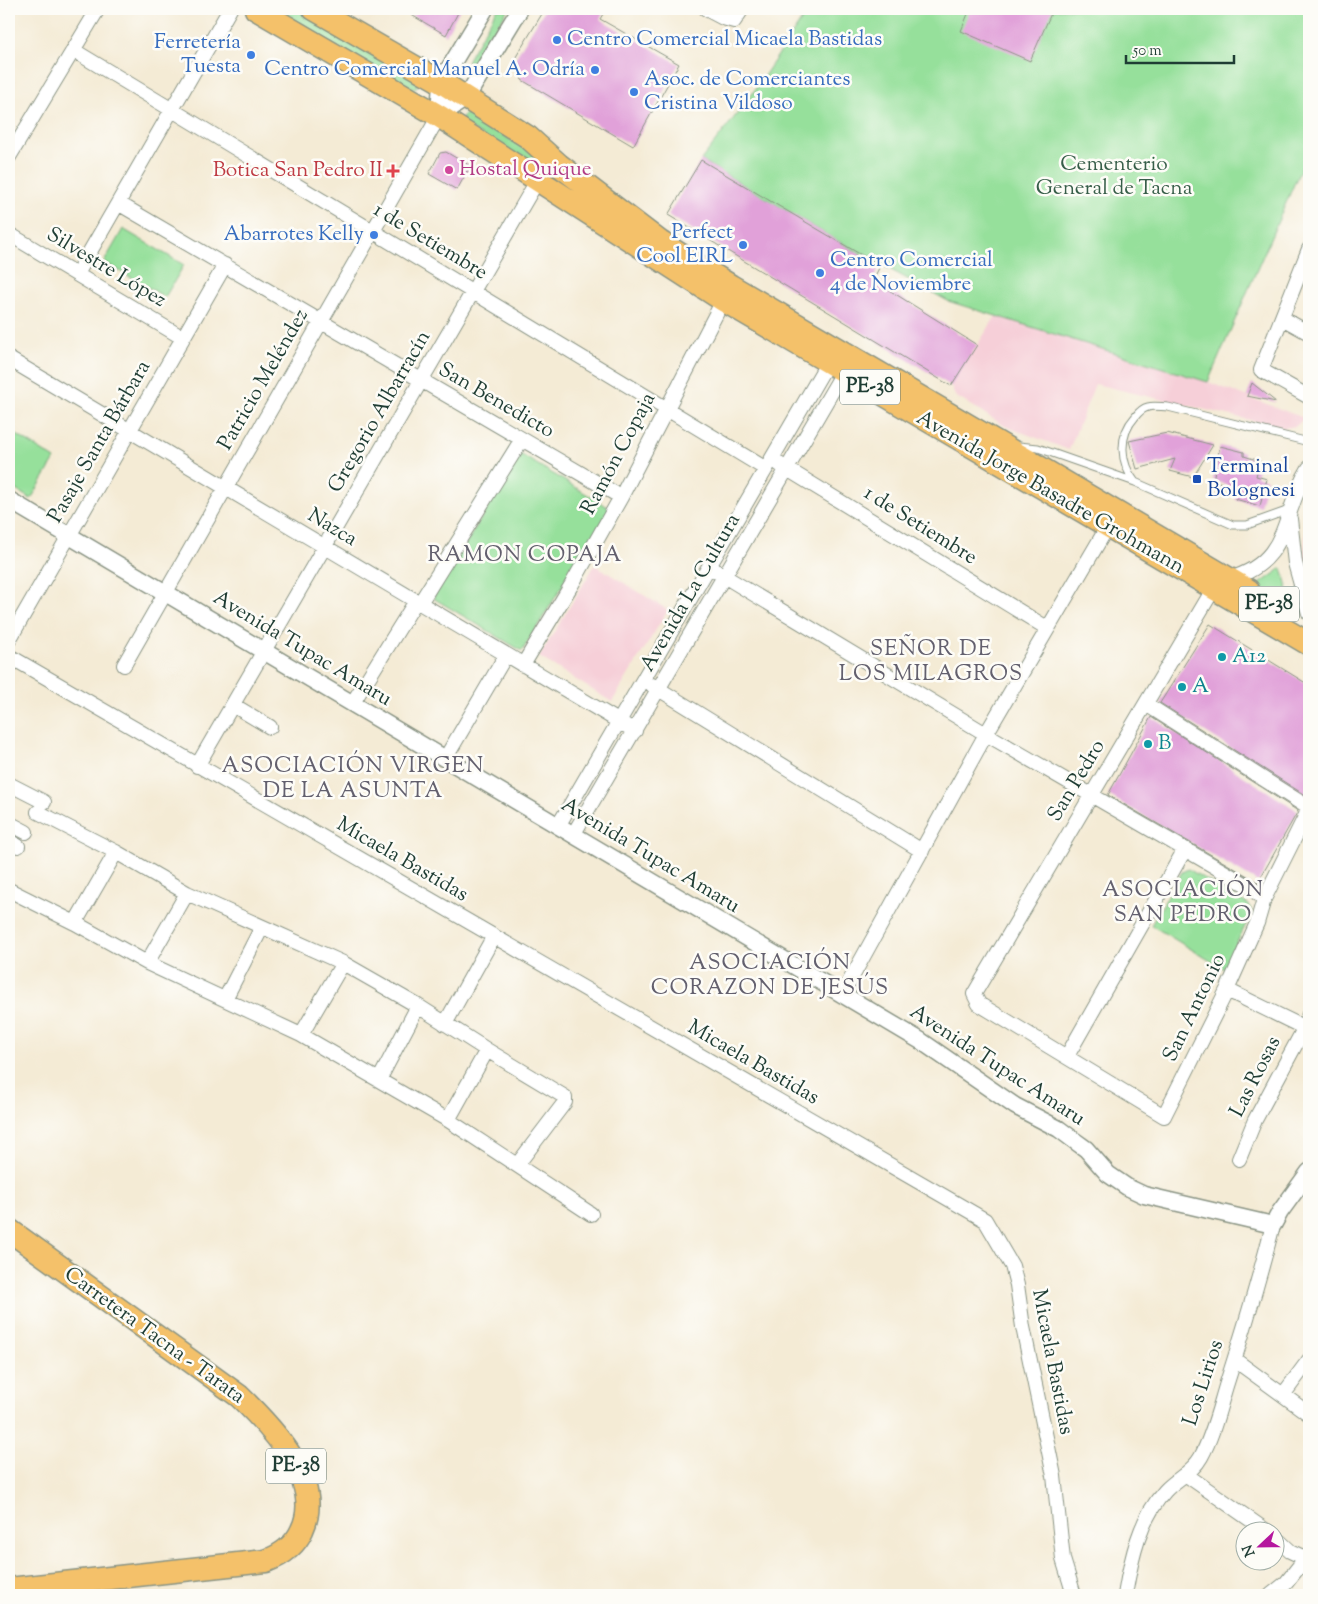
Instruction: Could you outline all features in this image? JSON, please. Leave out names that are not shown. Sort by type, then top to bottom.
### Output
[{"type":"highway","name":"Avenida Jorge Basadre Grohmann","points":[[256,9],[439,116],[538,180],[727,293],[999,444],[1221,584],[1309,644]]},
{"type":"highway","name":"Avenida Jorge Basadre Grohmann","points":[[314,9],[441,82],[528,137],[551,157],[727,293],[836,367],[1108,526],[1309,628]]},
{"type":"highway","name":"Carretera Tacna - Tarata","points":[[9,1230],[239,1396],[257,1414],[285,1448],[305,1484],[308,1504],[305,1525],[294,1543],[281,1554],[266,1561],[9,1589]]},
{"type":"street","points":[[9,157],[98,9]]},
{"type":"street","points":[[77,274],[230,9]]},
{"type":"street","points":[[439,116],[441,82],[485,9]]},
{"type":"street","points":[[439,116],[466,98],[520,9]]},
{"type":"street","points":[[706,9],[734,22],[742,9]]},
{"type":"street","name":"1 de Setiembre","points":[[73,50],[666,408],[768,464],[787,468],[1047,628]]},
{"type":"street","name":"Patricio Meléndez","points":[[124,665],[439,116]]},
{"type":"street","name":"Gregorio Albarracín","points":[[198,766],[551,157]]},
{"type":"street","name":"San Benedicto","points":[[118,203],[621,497]]},
{"type":"street","name":"Silvestre López","points":[[9,234],[183,338]]},
{"type":"street","points":[[1309,249],[1305,271],[1260,370],[1309,396]]},
{"type":"street","name":"Pasaje Santa Bárbara","points":[[9,640],[225,265]]},
{"type":"street","name":"Ramón Copaja","points":[[523,664],[572,584],[621,497],[727,293]]},
{"type":"street","points":[[1282,318],[1309,333]]},
{"type":"street","name":"Nazca","points":[[9,358],[634,731]]},
{"type":"street","name":"Avenida La Cultura","points":[[558,826],[768,464],[836,367]]},
{"type":"street","name":"Avenida La Cultura","points":[[573,835],[787,468],[836,367]]},
{"type":"street","points":[[352,704],[522,439]]},
{"type":"street","points":[[1221,584],[1249,572],[1270,555],[1279,542],[1296,492],[1309,468]]},
{"type":"street","name":"Avenida Tupac Amaru","points":[[9,500],[921,1041],[1015,1106],[1070,1137],[1086,1149],[1108,1174],[1127,1187],[1144,1195],[1274,1225]]},
{"type":"street","points":[[1289,510],[1295,563],[1309,613]]},
{"type":"street","points":[[842,995],[986,734],[1108,526]]},
{"type":"street","points":[[709,567],[986,734],[1250,887],[1264,899]]},
{"type":"street","name":"San Pedro","points":[[1067,1056],[987,1010],[979,1004],[974,994],[1146,704],[1221,584]]},
{"type":"street","points":[[446,759],[506,655]]},
{"type":"street","name":"Micaela Bastidas","points":[[9,656],[985,1220],[1012,1266],[1017,1286],[1054,1476],[1064,1559],[1074,1595]]},
{"type":"street","points":[[643,680],[922,851]]},
{"type":"street","points":[[1146,704],[1309,808]]},
{"type":"street","points":[[233,705],[270,727]]},
{"type":"street","points":[[9,784],[41,807],[187,893],[342,963],[418,1006],[565,1097],[565,1102],[517,1165]]},
{"type":"street","name":"San Antonio","points":[[1067,1056],[1164,1116],[1227,990],[1257,923],[1264,899],[1309,808]]},
{"type":"street","points":[[9,823],[26,832]]},
{"type":"street","points":[[1067,1056],[1185,849]]},
{"type":"street","points":[[75,923],[116,852]]},
{"type":"street","points":[[9,890],[75,923],[147,963],[301,1036],[448,1120],[591,1214]]},
{"type":"street","points":[[147,963],[187,893]]},
{"type":"street","points":[[225,999],[262,927]]},
{"type":"street","points":[[445,1024],[494,936]]},
{"type":"street","points":[[301,1036],[342,963]]},
{"type":"street","points":[[1227,990],[1308,1024]]},
{"type":"street","points":[[379,1080],[418,1006]]},
{"type":"street","name":"Las Rosas","points":[[1239,1159],[1255,1120],[1308,1024]]},
{"type":"street","points":[[448,1120],[487,1050]]},
{"type":"street","name":"Los Lirios","points":[[1124,1595],[1136,1546],[1155,1503],[1168,1488],[1194,1467],[1201,1458],[1235,1360],[1274,1225],[1280,1212],[1309,1172]]},
{"type":"street","points":[[1235,1360],[1309,1414]]},
{"type":"street","points":[[1283,1395],[1309,1360]]},
{"type":"street","points":[[1185,1474],[1254,1522]]},
{"type":"street","points":[[1271,1595],[1286,1583],[1307,1556],[1286,1547]]},
{"type":"lane","points":[[1135,482],[1124,462],[1124,435],[1133,419],[1148,407],[1168,407],[1309,442]]},
{"type":"lane","points":[[999,444],[1038,448],[1135,482],[1233,525],[1247,525],[1289,510]]},
{"type":"shaded area","points":[[996,316],[1208,382],[1304,418],[1296,426],[1284,428],[1095,384],[1069,450],[1005,426],[955,396],[951,386]]},
{"type":"shaded area","points":[[1309,503],[1309,578],[1304,557]]},
{"type":"shaded area","points":[[595,565],[668,610],[612,702],[539,657]]},
{"type":"green space","points":[[272,9],[296,9],[413,77],[418,86],[410,90]]},
{"type":"green space","points":[[497,9],[508,9],[475,65],[467,61]]},
{"type":"green space","name":"Cementerio General de Tacna","points":[[809,9],[1309,9],[1309,150],[1208,382],[948,301],[834,239],[701,160],[748,100]]},
{"type":"green space","points":[[466,113],[535,154],[569,190],[462,123],[462,117]]},
{"type":"green space","points":[[123,229],[184,265],[165,297],[104,262]]},
{"type":"green space","points":[[9,430],[55,459],[31,499],[9,486]]},
{"type":"green space","points":[[520,454],[608,507],[609,511],[522,651],[433,598]]},
{"type":"green space","points":[[1282,568],[1292,606],[1257,586]]},
{"type":"green space","points":[[1188,869],[1249,905],[1252,912],[1224,969],[1151,925],[1182,872]]},
{"type":"building","points":[[401,9],[460,9],[446,35]]},
{"type":"building","points":[[545,9],[606,9],[600,19],[679,64],[633,146],[522,80],[514,60]]},
{"type":"building","points":[[970,9],[1053,9],[1030,61],[961,31]]},
{"type":"building","name":"Hostal Quique","points":[[446,152],[470,166],[457,190],[429,174],[440,153]]},
{"type":"building","name":"Centro Comercial 4 de Noviembre","points":[[701,160],[880,266],[873,280],[977,345],[951,386],[668,215]]},
{"type":"building","points":[[1252,383],[1276,402],[1247,396]]},
{"type":"building","points":[[1167,433],[1213,445],[1193,477],[1170,471],[1175,459],[1137,469],[1129,441]]},
{"type":"building","points":[[1220,446],[1244,452],[1244,456],[1260,461],[1256,476],[1267,479],[1260,506],[1235,499],[1238,489],[1213,480]]},
{"type":"building","points":[[1210,624],[1309,685],[1308,797],[1160,703]]},
{"type":"building","points":[[1151,717],[1298,811],[1258,882],[1108,795]]},
{"type":"place","name":"Centro Comercial Micaela Bastidas","points":[[557,40]]},
{"type":"place","name":"Ferretería Tuesta","points":[[251,55]]},
{"type":"place","name":"Centro Comercial Manuel A. Odría","points":[[595,70]]},
{"type":"place","name":"Asoc. de Comerciantes Cristina Vildoso","points":[[634,92]]},
{"type":"place","name":"Hostal Quique","points":[[449,170]]},
{"type":"place","name":"Botica San Pedro II","points":[[393,171]]},
{"type":"place","name":"Abarrotes Kelly","points":[[374,235]]},
{"type":"place","name":"Perfect Cool EIRL","points":[[743,245]]},
{"type":"place","name":"Centro Comercial 4 de Noviembre","points":[[820,273]]},
{"type":"place","name":"Terminal Bolognesi","points":[[1197,479]]},
{"type":"place","name":"A12","points":[[1222,657]]},
{"type":"place","name":"A","points":[[1182,687]]},
{"type":"place","name":"B","points":[[1148,744]]},
{"type":"district","name":"RAMON COPAJA","points":[[525,556]]},
{"type":"district","name":"SEÑOR DE LOS MILAGROS","points":[[931,662]]},
{"type":"district","name":"ASOCIACIÓN VIRGEN DE LA ASUNTA","points":[[353,780]]},
{"type":"district","name":"ASOCIACIÓN SAN PEDRO","points":[[1183,904]]},
{"type":"district","name":"ASOCIACIÓN CORAZON DE JESÚS","points":[[770,976]]}]
